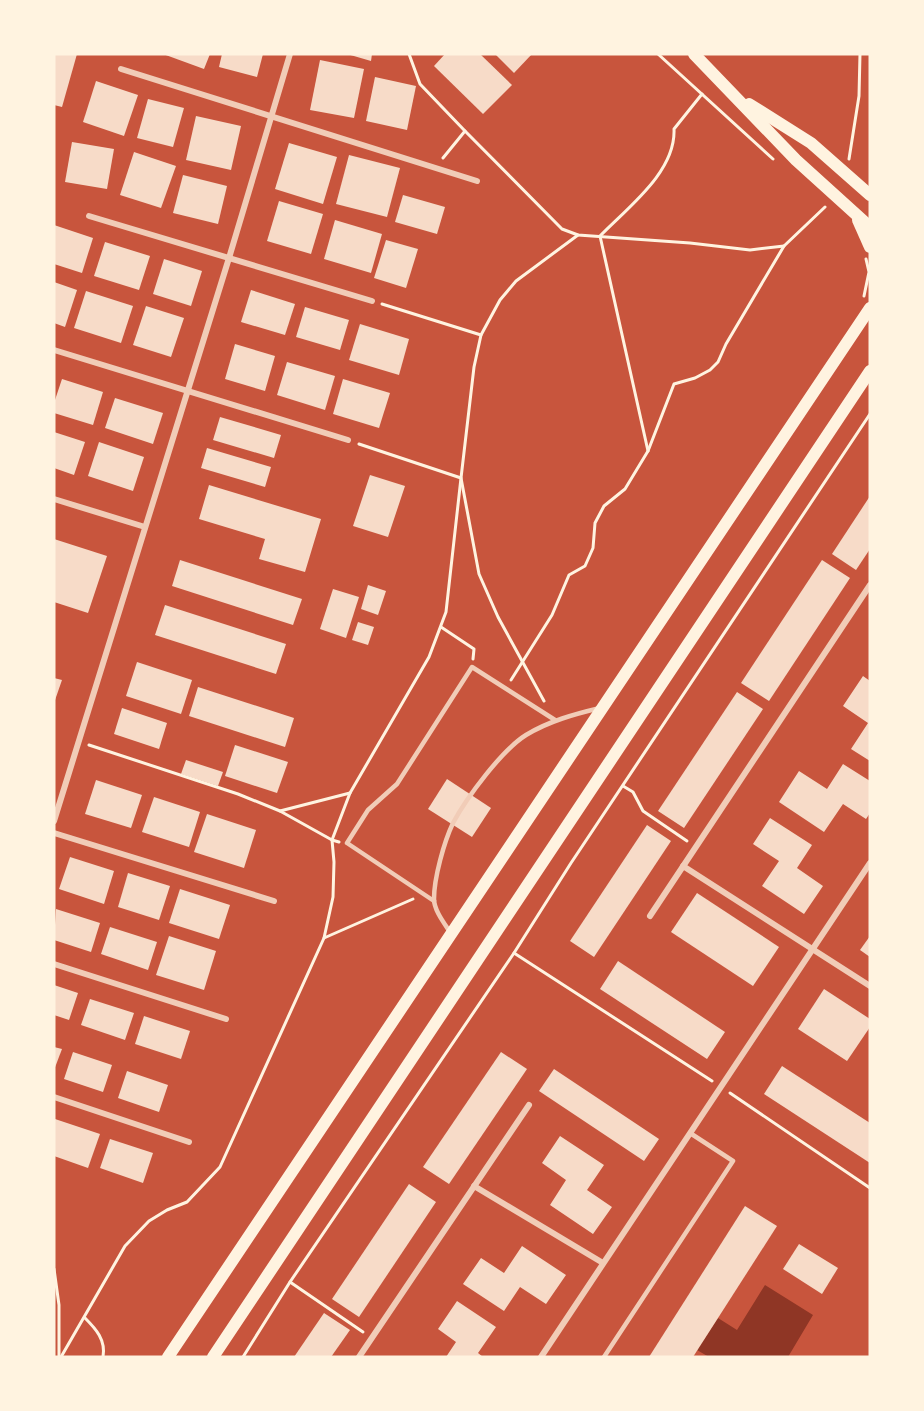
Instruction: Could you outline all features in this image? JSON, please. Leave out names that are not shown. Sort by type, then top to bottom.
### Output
[{"type":"main road","points":[[693,54],[796,160],[870,228]]},
{"type":"main road","points":[[738,98],[811,143],[869,193]]},
{"type":"main road","points":[[856,216],[870,247]]},
{"type":"main road","points":[[168,1357],[453,935],[869,310],[870,299]]},
{"type":"main road","points":[[213,1357],[870,371]]},
{"type":"street","points":[[54,821],[290,54]]},
{"type":"street","points":[[121,69],[477,181]]},
{"type":"street","points":[[89,216],[372,301]]},
{"type":"street","points":[[54,350],[348,440]]},
{"type":"street","points":[[54,499],[145,527]]},
{"type":"street","points":[[650,916],[870,585]]},
{"type":"street","points":[[54,833],[274,900]]},
{"type":"street","points":[[541,1357],[870,863]]},
{"type":"street","points":[[683,866],[870,986]]},
{"type":"street","points":[[54,964],[226,1019]]},
{"type":"street","points":[[54,1097],[189,1142]]},
{"type":"street","points":[[359,1357],[529,1105]]},
{"type":"street","points":[[474,1186],[603,1263]]},
{"type":"lane","points":[[453,935],[443,921],[434,901],[347,843],[368,810],[397,784],[471,667],[555,720]]},
{"type":"lane","points":[[434,901],[439,867],[453,825],[472,795],[504,754],[525,736],[555,720],[603,708]]},
{"type":"lane","points":[[604,1357],[733,1161],[690,1133]]},
{"type":"path","points":[[409,54],[420,84],[562,229],[578,235],[750,250],[784,246]]},
{"type":"path","points":[[658,54],[781,166]]},
{"type":"path","points":[[847,173],[859,96],[860,54]]},
{"type":"path","points":[[600,236],[656,179],[668,159],[674,141],[674,129],[702,94]]},
{"type":"path","points":[[436,168],[465,131]]},
{"type":"path","points":[[505,688],[552,615],[569,576],[585,566],[593,548],[595,523],[604,506],[625,489],[648,451],[675,384],[695,378],[710,370],[718,362],[726,344],[784,246],[825,207],[846,207]]},
{"type":"path","points":[[60,1357],[85,1318],[100,1286],[125,1246],[149,1221],[187,1202],[220,1167],[324,938],[333,897],[332,840],[350,793],[429,657],[446,612],[474,367],[482,335],[500,300],[516,281],[578,235]]},
{"type":"path","points":[[600,236],[648,451]]},
{"type":"path","points":[[372,301],[482,335]]},
{"type":"path","points":[[243,1357],[290,1282],[514,953],[571,863],[870,414]]},
{"type":"path","points":[[348,440],[461,478]]},
{"type":"path","points":[[461,478],[479,574],[498,617],[555,720]]},
{"type":"path","points":[[441,627],[474,649],[471,667]]},
{"type":"path","points":[[79,741],[238,794],[280,811],[332,840],[347,843]]},
{"type":"path","points":[[623,786],[633,792],[644,811],[696,847]]},
{"type":"path","points":[[280,811],[350,793]]},
{"type":"path","points":[[324,938],[424,894]]},
{"type":"path","points":[[514,953],[721,1087],[870,1188]]},
{"type":"path","points":[[54,1269],[59,1305],[60,1357]]},
{"type":"path","points":[[290,1282],[372,1338]]},
{"type":"path","points":[[85,1318],[99,1333],[105,1349],[103,1357]]},
{"type":"shaded area","points":[[765,1285],[813,1315],[788,1357],[709,1357],[697,1350],[718,1318],[737,1330]]},
{"type":"building","points":[[54,54],[77,54],[62,107],[54,105]]},
{"type":"building","points":[[163,54],[210,54],[204,69]]},
{"type":"building","points":[[222,54],[263,54],[257,77],[219,67]]},
{"type":"building","points":[[347,54],[372,54],[371,61]]},
{"type":"building","points":[[445,54],[480,54],[512,85],[483,114],[434,66]]},
{"type":"building","points":[[495,54],[532,54],[514,73]]},
{"type":"building","points":[[320,60],[364,69],[354,118],[310,110]]},
{"type":"building","points":[[375,77],[416,86],[407,130],[366,121]]},
{"type":"building","points":[[96,81],[138,95],[124,136],[83,122]]},
{"type":"building","points":[[148,99],[184,108],[173,147],[137,138]]},
{"type":"building","points":[[196,116],[241,126],[231,170],[186,160]]},
{"type":"building","points":[[72,142],[114,149],[107,189],[65,182]]},
{"type":"building","points":[[289,143],[337,157],[323,204],[275,189]]},
{"type":"building","points":[[134,152],[176,166],[161,208],[120,195]]},
{"type":"building","points":[[349,155],[400,168],[387,217],[336,204]]},
{"type":"building","points":[[183,175],[227,186],[218,224],[173,213]]},
{"type":"building","points":[[403,195],[445,207],[437,234],[395,222]]},
{"type":"building","points":[[279,201],[323,214],[311,254],[267,241]]},
{"type":"building","points":[[335,220],[382,234],[371,273],[324,259]]},
{"type":"building","points":[[54,225],[93,238],[82,273],[54,264]]},
{"type":"building","points":[[386,240],[418,249],[406,288],[374,278]]},
{"type":"building","points":[[105,242],[150,256],[139,290],[94,276]]},
{"type":"building","points":[[164,259],[202,271],[191,306],[153,294]]},
{"type":"building","points":[[54,282],[77,290],[65,327],[54,323]]},
{"type":"building","points":[[251,290],[295,304],[285,335],[241,322]]},
{"type":"building","points":[[86,291],[133,306],[121,343],[74,328]]},
{"type":"building","points":[[146,306],[184,318],[171,357],[133,345]]},
{"type":"building","points":[[305,307],[349,320],[340,350],[296,337]]},
{"type":"building","points":[[360,324],[409,339],[399,375],[349,360]]},
{"type":"building","points":[[235,344],[275,356],[265,391],[225,379]]},
{"type":"building","points":[[287,362],[335,376],[325,410],[277,395]]},
{"type":"building","points":[[62,379],[103,392],[93,425],[54,413],[54,403]]},
{"type":"building","points":[[343,379],[390,393],[379,428],[333,414]]},
{"type":"building","points":[[115,398],[163,413],[153,444],[105,428]]},
{"type":"building","points":[[220,417],[281,435],[274,458],[213,440]]},
{"type":"building","points":[[54,432],[85,442],[74,475],[54,468]]},
{"type":"building","points":[[99,442],[144,457],[133,491],[88,476]]},
{"type":"building","points":[[207,448],[271,467],[265,487],[201,468]]},
{"type":"building","points":[[370,475],[405,486],[388,537],[353,526]]},
{"type":"building","points":[[209,485],[321,519],[305,572],[259,559],[265,539],[199,519]]},
{"type":"building","points":[[870,496],[870,549],[856,570],[832,554]]},
{"type":"building","points":[[54,539],[107,556],[88,613],[54,602]]},
{"type":"building","points":[[180,560],[302,599],[293,625],[172,586]]},
{"type":"building","points":[[822,560],[850,578],[769,701],[741,683]]},
{"type":"building","points":[[368,585],[386,591],[378,615],[361,609]]},
{"type":"building","points":[[333,589],[359,597],[346,638],[320,629]]},
{"type":"building","points":[[165,605],[286,644],[276,674],[155,635]]},
{"type":"building","points":[[358,622],[374,627],[368,645],[352,640]]},
{"type":"building","points":[[137,662],[192,680],[181,714],[126,696]]},
{"type":"building","points":[[863,676],[870,681],[870,761],[851,749],[868,723],[843,706]]},
{"type":"building","points":[[54,678],[62,680],[54,703]]},
{"type":"building","points":[[198,687],[294,718],[285,747],[189,716]]},
{"type":"building","points":[[737,692],[763,709],[684,828],[658,811]]},
{"type":"building","points":[[122,708],[167,723],[159,749],[114,734]]},
{"type":"building","points":[[235,745],[288,762],[277,793],[225,776]]},
{"type":"building","points":[[186,760],[223,772],[218,786],[181,774]]},
{"type":"building","points":[[843,764],[870,781],[870,813],[866,819],[843,804],[824,832],[779,802],[799,771],[827,789]]},
{"type":"building","points":[[447,779],[491,808],[472,837],[428,809]]},
{"type":"building","points":[[96,780],[142,795],[131,828],[85,814]]},
{"type":"building","points":[[154,797],[200,812],[189,847],[142,832]]},
{"type":"building","points":[[207,814],[256,830],[244,868],[194,852]]},
{"type":"building","points":[[770,818],[812,845],[797,868],[823,886],[804,914],[762,886],[779,861],[753,844]]},
{"type":"building","points":[[647,825],[671,841],[594,957],[570,941]]},
{"type":"building","points":[[70,857],[114,871],[104,904],[59,889]]},
{"type":"building","points":[[128,873],[170,886],[159,920],[118,907]]},
{"type":"building","points":[[180,889],[230,905],[219,939],[169,923]]},
{"type":"building","points":[[697,893],[779,947],[753,986],[671,932]]},
{"type":"building","points":[[56,909],[100,923],[91,952],[54,940]]},
{"type":"building","points":[[110,927],[157,942],[148,970],[101,954]]},
{"type":"building","points":[[169,936],[216,951],[204,990],[156,975]]},
{"type":"building","points":[[870,936],[870,957],[860,950]]},
{"type":"building","points":[[618,961],[725,1032],[707,1059],[600,989]]},
{"type":"building","points":[[54,985],[78,993],[69,1020],[54,1015]]},
{"type":"building","points":[[824,989],[870,1019],[870,1027],[847,1061],[798,1029]]},
{"type":"building","points":[[90,999],[134,1013],[125,1040],[81,1025]]},
{"type":"building","points":[[144,1016],[190,1031],[181,1059],[135,1044]]},
{"type":"building","points":[[54,1047],[62,1049],[54,1070]]},
{"type":"building","points":[[73,1052],[112,1065],[103,1092],[64,1079]]},
{"type":"building","points":[[501,1052],[527,1069],[449,1184],[423,1167]]},
{"type":"building","points":[[782,1066],[870,1123],[870,1163],[764,1094]]},
{"type":"building","points":[[554,1069],[659,1139],[644,1161],[539,1091]]},
{"type":"building","points":[[127,1071],[168,1085],[159,1112],[118,1098]]},
{"type":"building","points":[[55,1119],[100,1134],[88,1168],[54,1156]]},
{"type":"building","points":[[560,1136],[604,1165],[587,1190],[612,1207],[593,1234],[550,1205],[566,1180],[542,1163]]},
{"type":"building","points":[[110,1139],[153,1153],[143,1183],[100,1168]]},
{"type":"building","points":[[409,1184],[436,1202],[359,1317],[332,1299]]},
{"type":"building","points":[[745,1206],[777,1226],[693,1357],[649,1357]]},
{"type":"building","points":[[799,1244],[838,1268],[822,1294],[783,1269]]},
{"type":"building","points":[[522,1246],[566,1275],[546,1304],[520,1287],[504,1311],[463,1284],[481,1258],[504,1273]]},
{"type":"building","points":[[457,1301],[496,1327],[478,1353],[483,1357],[446,1357],[456,1342],[438,1329]]},
{"type":"building","points":[[324,1313],[350,1330],[331,1357],[294,1357]]}]
